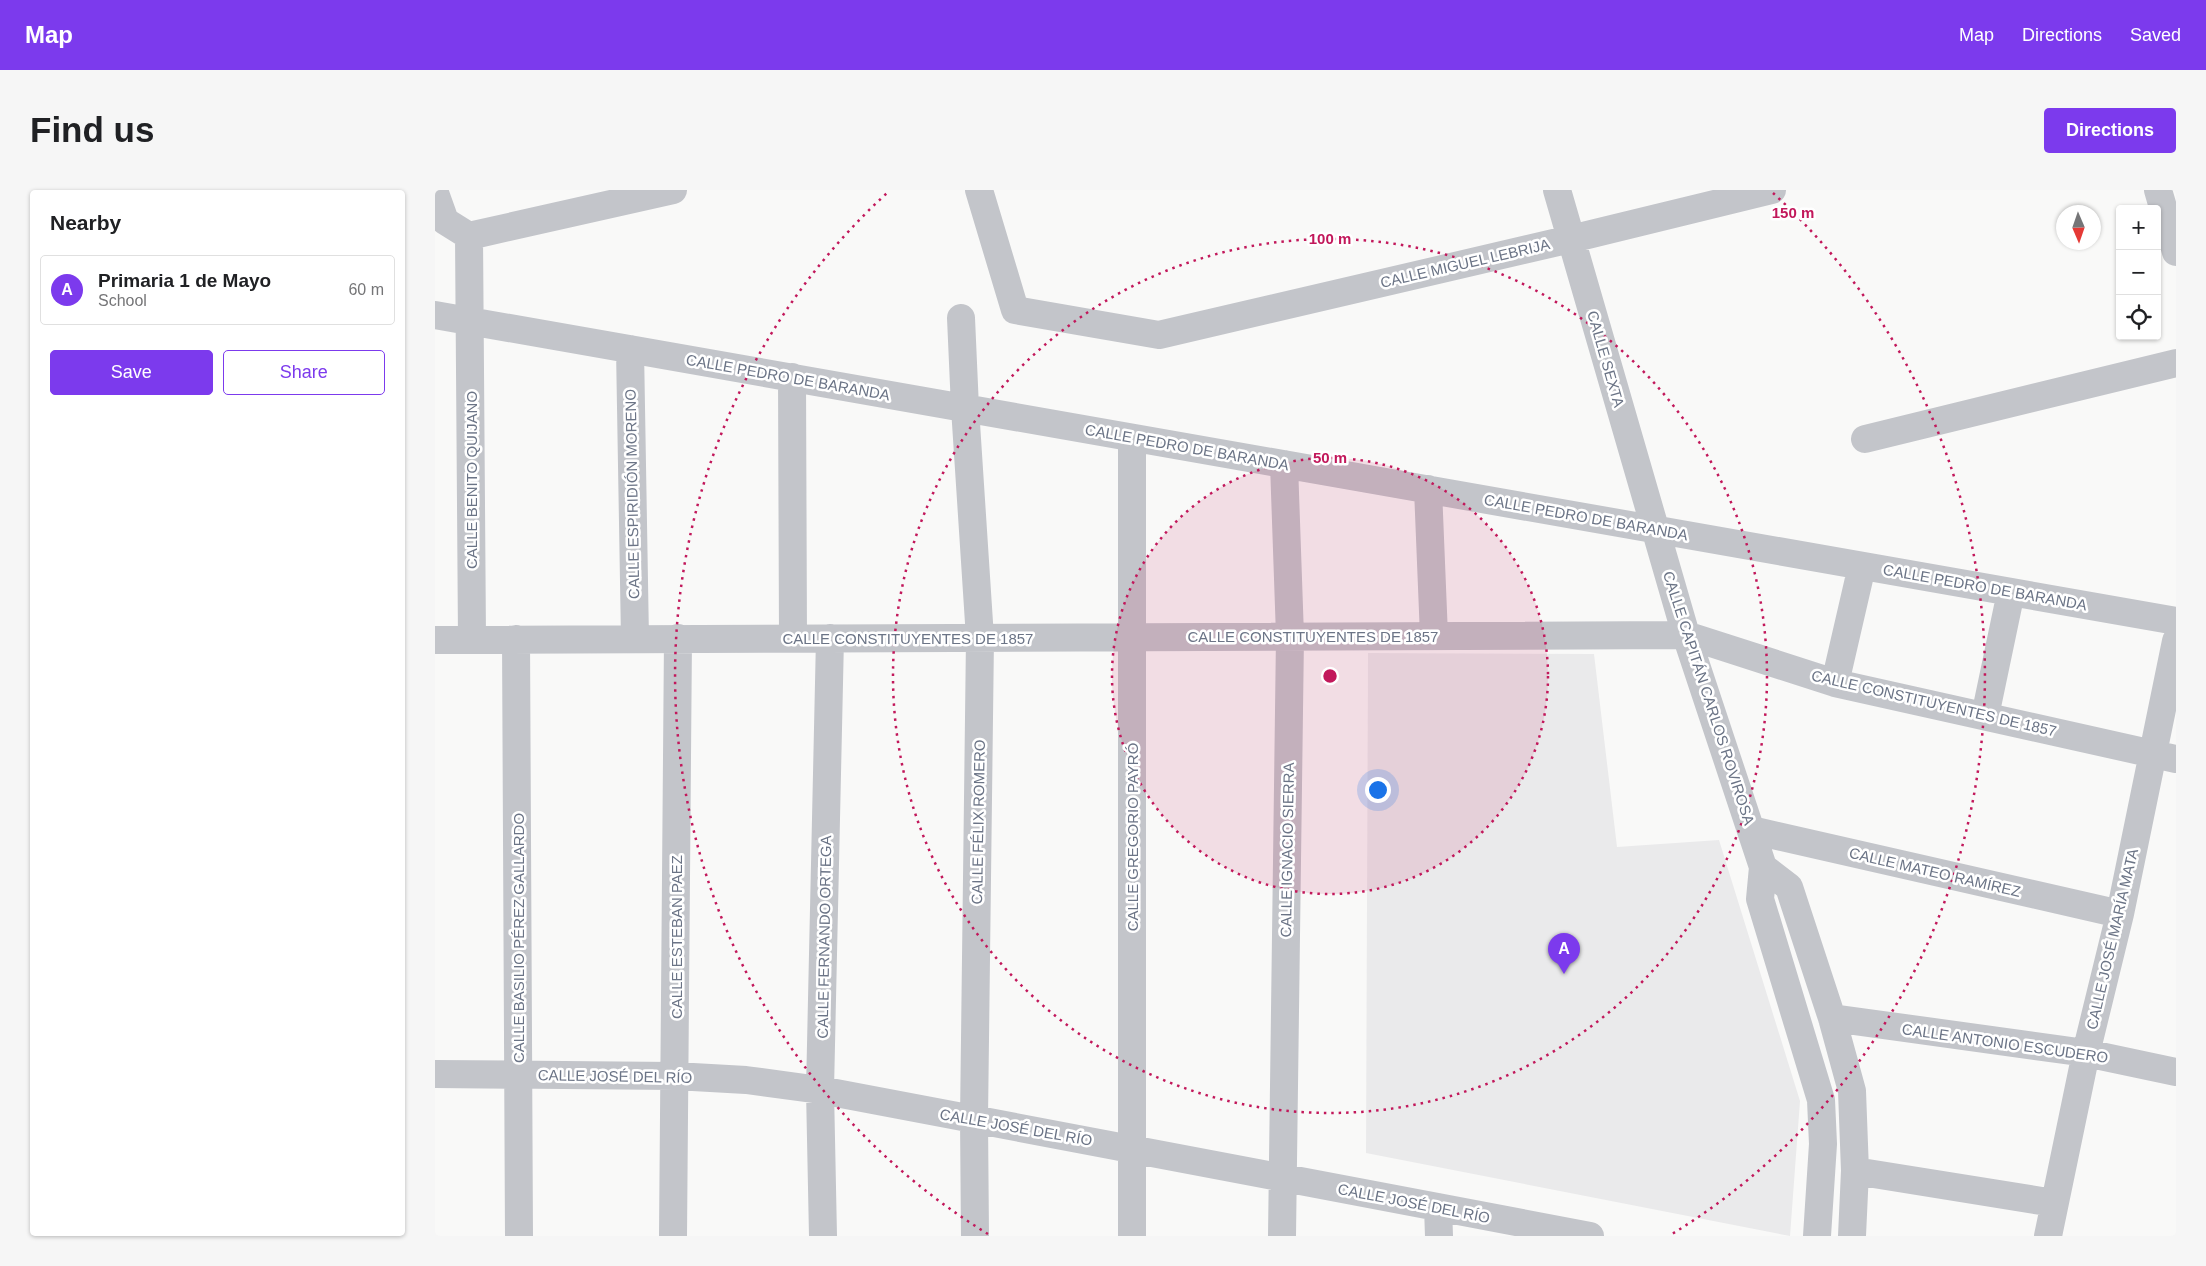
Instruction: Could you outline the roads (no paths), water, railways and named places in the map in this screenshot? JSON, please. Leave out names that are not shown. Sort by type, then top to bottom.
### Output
[{"type":"street","points":[[435,194],[445,221],[469,236],[673,190]]},
{"type":"street","name":"CALLE MIGUEL LEBRIJA","points":[[979,190],[1015,310],[1159,335],[1772,190]]},
{"type":"street","name":"CALLE SEXTA","points":[[1557,190],[1656,528]]},
{"type":"street","points":[[2158,190],[2176,252]]},
{"type":"street","name":"CALLE BENITO QUIJANO","points":[[469,236],[472,639]]},
{"type":"street","name":"CALLE PEDRO DE BARANDA","points":[[435,315],[1656,528],[2176,621]]},
{"type":"street","name":"CALLE FÉLIX ROMERO","points":[[961,318],[980,638],[974,1119],[975,1236]]},
{"type":"street","name":"CALLE ESPIRIDIÓN MORENO","points":[[630,349],[635,639]]},
{"type":"street","points":[[1865,439],[2176,363]]},
{"type":"street","points":[[791,378],[793,638]]},
{"type":"street","name":"CALLE GREGORIO PAYRÓ","points":[[1132,438],[1133,1236]]},
{"type":"street","name":"CALLE IGNACIO SIERRA","points":[[1282,1236],[1281,1178],[1290,636],[1284,464]]},
{"type":"street","points":[[1429,489],[1435,636]]},
{"type":"street","name":"CALLE CAPITÁN CARLOS ROVIROSA","points":[[1656,528],[1686,635],[1763,867],[1760,899],[1821,1100],[1823,1144],[1817,1236]]},
{"type":"street","points":[[1835,683],[1862,566]]},
{"type":"street","points":[[1985,716],[2011,592]]},
{"type":"street","name":"CALLE CONSTITUYENTES DE 1857","points":[[435,640],[1686,635],[1835,683],[2164,756]]},
{"type":"street","name":"CALLE ESTEBAN PAEZ","points":[[673,1236],[678,638]]},
{"type":"street","name":"CALLE FERNANDO ORTEGA","points":[[823,1236],[820,1090],[829,638]]},
{"type":"street","name":"CALLE BASILIO PÉREZ GALLARDO","points":[[516,639],[519,1236]]},
{"type":"street","name":"CALLE JOSÉ MARÍA MATA","points":[[2048,1236],[2086,1053],[2120,914],[2164,756],[2176,641]]},
{"type":"street","name":"CALLE MATEO RAMÍREZ","points":[[1751,830],[2120,914]]},
{"type":"street","points":[[1763,867],[1789,887],[1832,1018],[1852,1091],[1855,1171],[1852,1236]]},
{"type":"street","name":"CALLE ANTONIO ESCUDERO","points":[[1832,1018],[2086,1053],[2176,1072]]},
{"type":"street","name":"CALLE JOSÉ DEL RÍO","points":[[435,1074],[675,1076],[747,1080],[820,1090],[1591,1236]]},
{"type":"street","points":[[1855,1171],[2054,1203]]},
{"type":"street","points":[[1438,1207],[1439,1236]]},
{"type":"place","name":"Primaria 1 de Mayo","points":[[1564,974]]}]
